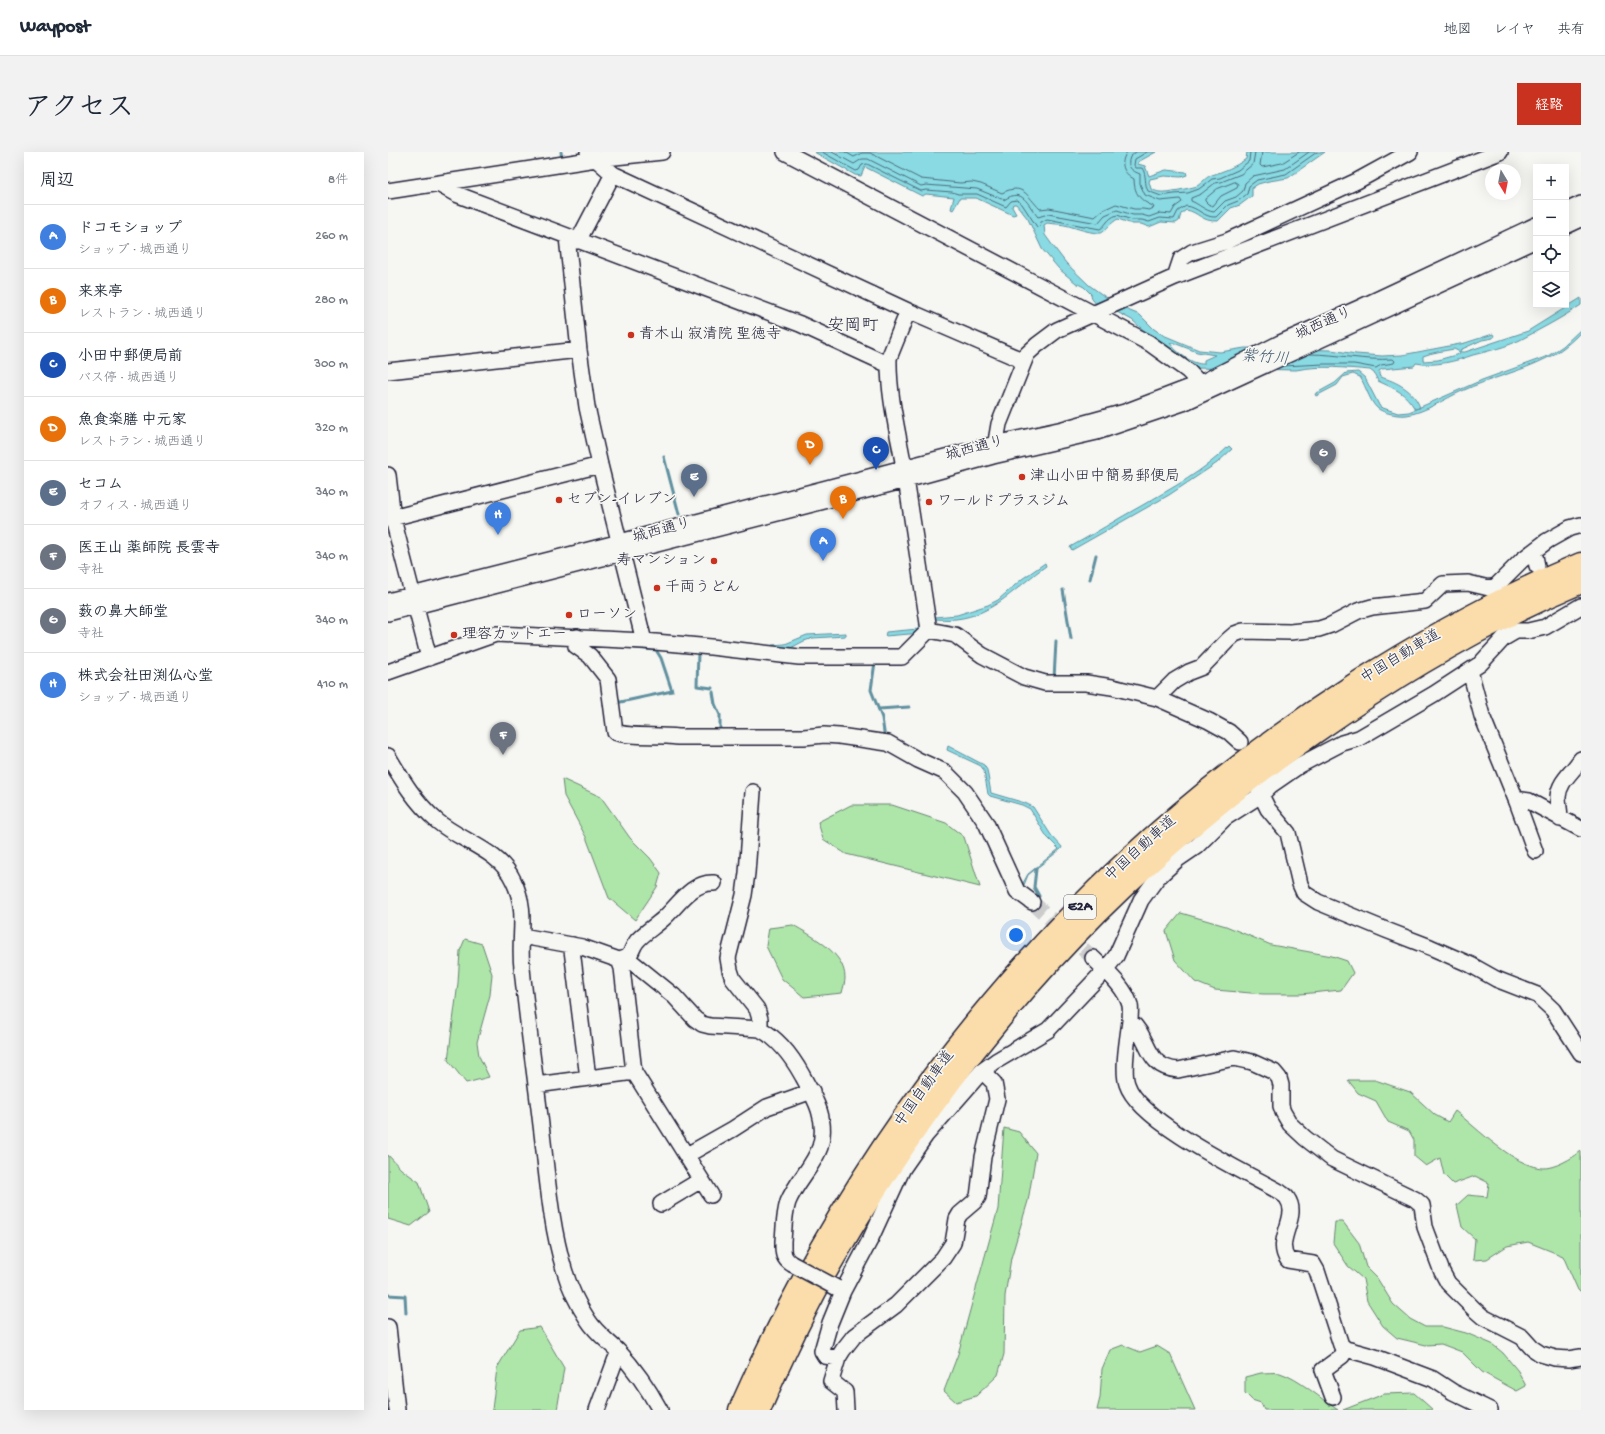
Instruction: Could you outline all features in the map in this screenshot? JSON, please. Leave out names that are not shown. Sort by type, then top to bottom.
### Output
[{"type":"highway","name":"中国自動車道","points":[[740,1410],[783,1319],[818,1253],[851,1197],[887,1142],[959,1043],[993,1001],[1048,940],[1093,894],[1188,807],[1287,729],[1388,663],[1443,632],[1504,599],[1581,564]]},
{"type":"highway","name":"中国自動車道","points":[[759,1410],[800,1320],[832,1260],[901,1151],[936,1100],[976,1049],[1022,994],[1103,906],[1198,820],[1244,783],[1344,711],[1396,678],[1510,614],[1581,582]]},
{"type":"street","points":[[388,191],[438,184],[592,155],[662,152]]},
{"type":"street","points":[[785,152],[1095,313],[1149,343],[1188,370],[1204,387]]},
{"type":"street","points":[[1175,277],[1181,259],[1192,252],[1227,241],[1358,181],[1410,152]]},
{"type":"street","points":[[994,450],[999,424],[1027,354],[1037,344],[1057,330],[1175,277],[1500,152]]},
{"type":"street","points":[[592,155],[613,174],[908,311],[1024,361]]},
{"type":"street","points":[[613,174],[573,239],[579,350],[588,407],[600,465],[644,641]]},
{"type":"street","points":[[438,184],[456,194],[800,324],[889,365]]},
{"type":"street","points":[[1569,210],[1581,204]]},
{"type":"street","points":[[1569,224],[1581,218]]},
{"type":"street","name":"城西通り","points":[[388,613],[415,600],[621,548],[994,450],[1097,432],[1183,403],[1220,373],[1280,343],[1360,308],[1533,226]]},
{"type":"street","name":"城西通り","points":[[1204,387],[1245,374],[1533,241]]},
{"type":"street","points":[[908,311],[889,358],[889,365],[893,406],[929,630]]},
{"type":"street","points":[[388,371],[579,350]]},
{"type":"street","points":[[390,519],[600,465]]},
{"type":"street","points":[[388,475],[390,519],[415,600],[429,658]]},
{"type":"street","points":[[1157,698],[1174,681],[1189,672],[1202,667],[1235,634],[1243,631],[1290,632],[1318,629],[1331,625],[1358,611],[1372,607],[1425,601],[1444,584],[1468,583],[1489,588],[1496,586],[1522,560],[1547,541],[1570,528],[1581,525]]},
{"type":"street","points":[[1534,551],[1538,566]]},
{"type":"street","name":"城西通り","points":[[388,601],[415,600]]},
{"type":"street","points":[[838,1358],[825,1356],[822,1351],[840,1289],[867,1247],[903,1168],[926,1135],[982,1071],[1048,1030],[1105,970],[1116,956],[1141,900],[1157,878],[1178,859],[1197,846],[1226,818],[1259,790],[1271,785],[1300,765],[1342,743],[1359,738],[1470,671],[1480,664],[1504,638],[1516,631],[1528,631],[1543,620],[1581,606]]},
{"type":"street","points":[[388,672],[496,634],[644,641],[799,657],[902,657],[929,630]]},
{"type":"street","points":[[929,630],[955,635],[982,655],[1024,677],[1045,683],[1086,683],[1112,687],[1157,698],[1209,721],[1229,732],[1240,742]]},
{"type":"street","points":[[577,637],[576,646],[590,656],[608,679],[614,732],[621,735],[662,735],[678,737],[840,736],[888,743],[918,760],[945,772],[966,792],[986,823],[1017,891],[1032,902]]},
{"type":"street","points":[[1470,671],[1482,716],[1535,851]]},
{"type":"street","points":[[388,756],[403,782],[418,802],[437,821],[458,836],[491,854],[505,866],[513,879],[520,896],[523,911],[521,967],[548,1183],[556,1234],[564,1270],[577,1302],[588,1320],[601,1336],[619,1352],[637,1374],[660,1410]]},
{"type":"street","points":[[1560,819],[1558,798],[1559,789],[1563,781],[1581,759]]},
{"type":"street","points":[[1259,790],[1268,809],[1288,833],[1300,884],[1304,893],[1318,902],[1437,950],[1471,965],[1496,979],[1537,996],[1553,1010],[1581,1053]]},
{"type":"street","points":[[753,792],[745,888],[728,958],[733,979],[757,1009],[760,1019],[760,1029]]},
{"type":"street","points":[[1517,802],[1522,800],[1529,802],[1581,829]]},
{"type":"street","points":[[711,1195],[687,1154],[634,1072],[622,968],[623,959],[632,952],[637,942],[689,893],[698,887],[714,883]]},
{"type":"street","points":[[522,936],[582,947],[623,959],[674,996],[694,1019],[702,1024],[710,1026],[760,1029],[766,1032],[785,1049],[798,1067],[812,1091],[821,1116],[822,1130],[820,1146],[812,1164],[788,1203],[784,1228],[783,1256],[792,1264],[840,1289]]},
{"type":"street","points":[[573,945],[572,950],[588,1078]]},
{"type":"street","points":[[1093,958],[1125,994],[1130,1005],[1125,1075],[1127,1085],[1133,1095],[1147,1111],[1195,1145],[1280,1192],[1288,1199],[1291,1215],[1282,1246],[1283,1254],[1288,1260],[1313,1264],[1341,1345],[1346,1349],[1375,1357],[1432,1379],[1490,1410]]},
{"type":"street","points":[[1130,1021],[1135,1025],[1152,1057],[1160,1065],[1169,1069],[1178,1070],[1196,1067],[1234,1058],[1252,1062],[1274,1072],[1279,1078],[1281,1085],[1281,1106],[1290,1124],[1332,1159],[1415,1199],[1422,1205],[1425,1227],[1442,1272],[1448,1283],[1475,1310],[1483,1316],[1518,1334],[1532,1348],[1541,1354],[1555,1358],[1568,1359],[1581,1357]]},
{"type":"street","points":[[846,1410],[845,1392],[831,1381],[838,1358],[854,1336],[896,1305],[943,1258],[953,1243],[957,1218],[978,1197],[983,1157],[997,1099],[994,1083],[982,1071]]},
{"type":"street","points":[[536,1085],[634,1072]]},
{"type":"street","points":[[687,1154],[733,1129],[767,1107],[812,1091]]},
{"type":"street","points":[[661,1204],[701,1180]]},
{"type":"street","points":[[388,1327],[397,1410]]},
{"type":"street","points":[[1333,1397],[1323,1370],[1342,1356],[1346,1349]]},
{"type":"street","points":[[598,1410],[619,1352]]},
{"type":"green space","points":[[562,779],[601,797],[630,838],[650,858],[661,873],[657,887],[635,920],[609,898],[586,837],[564,796]]},
{"type":"green space","points":[[851,805],[892,805],[946,823],[964,837],[980,887],[846,854],[823,839],[818,822]]},
{"type":"green space","points":[[1181,913],[1226,926],[1271,945],[1332,956],[1347,961],[1353,973],[1341,990],[1301,994],[1263,994],[1215,990],[1195,982],[1175,960],[1166,931]]},
{"type":"green space","points":[[793,925],[826,946],[840,961],[844,969],[845,978],[842,993],[804,997],[782,979],[766,946],[769,928]]},
{"type":"green space","points":[[465,939],[482,944],[492,974],[490,995],[477,1042],[479,1056],[489,1077],[466,1083],[448,1060],[458,983],[460,951]]},
{"type":"green space","points":[[1348,1080],[1375,1080],[1410,1092],[1435,1115],[1448,1122],[1455,1111],[1508,1154],[1531,1166],[1542,1168],[1552,1167],[1568,1160],[1581,1151],[1581,1293],[1578,1290],[1563,1256],[1528,1242],[1507,1246],[1487,1259],[1473,1260],[1475,1239],[1462,1227],[1457,1205],[1468,1195],[1487,1197],[1489,1183],[1475,1176],[1453,1184],[1444,1175],[1440,1158],[1426,1166],[1414,1156],[1414,1140],[1409,1131],[1388,1122],[1376,1101],[1358,1093]]},
{"type":"green space","points":[[1004,1128],[1019,1132],[1036,1153],[1028,1201],[1011,1258],[1005,1296],[1004,1354],[998,1375],[976,1396],[956,1402],[944,1391],[958,1354],[998,1209]]},
{"type":"green space","points":[[388,1155],[401,1169],[419,1182],[429,1212],[411,1226],[388,1219]]},
{"type":"green space","points":[[1335,1222],[1343,1222],[1359,1243],[1366,1267],[1377,1278],[1393,1304],[1410,1319],[1425,1327],[1443,1327],[1466,1333],[1492,1344],[1503,1353],[1518,1371],[1526,1386],[1517,1391],[1482,1372],[1462,1352],[1441,1344],[1426,1345],[1397,1338],[1383,1326],[1367,1301],[1363,1279],[1348,1266],[1333,1243]]},
{"type":"green space","points":[[540,1327],[564,1368],[557,1410],[492,1410],[497,1368],[520,1330]]},
{"type":"green space","points":[[1123,1345],[1140,1352],[1157,1346],[1170,1354],[1195,1410],[1097,1410],[1100,1398],[1102,1369],[1110,1350]]},
{"type":"green space","points":[[1261,1373],[1280,1373],[1287,1376],[1302,1384],[1338,1410],[1264,1410],[1261,1403],[1252,1400],[1245,1393],[1245,1377]]},
{"type":"green space","points":[[1414,1393],[1433,1410],[1343,1410],[1384,1394]]},
{"type":"water","name":"紫竹川","points":[[814,152],[1156,152],[1138,162],[1138,164],[1145,166],[1149,176],[1166,170],[1186,172],[1187,175],[1181,177],[1164,176],[1150,179],[1149,182],[1151,189],[1158,192],[1163,192],[1197,186],[1206,178],[1242,162],[1246,159],[1247,152],[1325,152],[1288,178],[1258,184],[1252,188],[1252,196],[1240,205],[1231,208],[1218,221],[1208,220],[1186,210],[1181,214],[1179,221],[1176,223],[1161,222],[1149,227],[1141,224],[1132,224],[1118,219],[1101,233],[1089,232],[1061,224],[1047,223],[1044,225],[1045,235],[1053,246],[1066,263],[1089,285],[1104,296],[1140,315],[1154,329],[1163,335],[1199,350],[1220,352],[1245,348],[1331,350],[1382,356],[1402,355],[1465,343],[1493,334],[1493,338],[1482,340],[1460,350],[1461,352],[1465,352],[1528,331],[1565,308],[1569,308],[1569,305],[1581,298],[1581,305],[1536,332],[1503,347],[1445,363],[1416,363],[1414,366],[1382,369],[1379,371],[1380,377],[1398,384],[1414,397],[1420,408],[1415,409],[1403,395],[1395,389],[1378,381],[1374,373],[1370,370],[1333,367],[1305,368],[1296,370],[1194,368],[1160,349],[1163,342],[1149,335],[1132,320],[1117,312],[1114,313],[1113,317],[1097,305],[1092,299],[1091,294],[1084,287],[1076,283],[1059,269],[1042,249],[1028,219],[1016,204],[1013,204],[1012,207],[1016,214],[1013,215],[976,198],[960,198],[953,210],[951,209],[954,197],[926,194],[922,196],[865,167],[861,176],[855,175]],"holes":[[[1170,343],[1174,343],[1197,352],[1215,355],[1204,360],[1204,364],[1200,364],[1190,360],[1176,350]],[[1454,349],[1460,352],[1459,354],[1438,360],[1423,361],[1423,356],[1435,353]]]},
{"type":"water","points":[[1581,329],[1581,332],[1569,343],[1556,353],[1537,363],[1473,386],[1428,408],[1407,415],[1386,413],[1377,408],[1371,400],[1360,377],[1353,374],[1343,377],[1337,385],[1316,396],[1315,394],[1335,383],[1346,373],[1358,372],[1365,378],[1380,407],[1398,413],[1409,412],[1482,380],[1548,356],[1563,346]]},
{"type":"water","points":[[1229,446],[1232,449],[1217,463],[1169,495],[1072,550],[1070,547],[1187,479]]},
{"type":"water","points":[[1045,563],[1046,566],[1015,591],[994,606],[982,612],[956,619],[931,619],[922,633],[885,636],[886,632],[918,629],[920,622],[924,618],[957,615],[988,605],[998,600],[1022,579]]},
{"type":"water","points":[[846,633],[846,636],[813,638],[785,651],[772,651],[772,645],[785,644],[807,635]]},
{"type":"water","points":[[948,746],[984,765],[987,770],[991,793],[1025,803],[1033,807],[1051,835],[1062,847],[1028,875],[1024,885],[1022,885],[1028,874],[1059,849],[1047,837],[1030,809],[1022,805],[990,796],[988,794],[984,771],[981,766],[947,750]]},
{"type":"waterway","points":[[561,152],[562,159]]},
{"type":"waterway","points":[[664,457],[679,514]]},
{"type":"waterway","points":[[1090,579],[1096,555]]},
{"type":"waterway","points":[[1063,590],[1071,639]]},
{"type":"waterway","points":[[1054,679],[1056,641]]},
{"type":"waterway","points":[[616,703],[672,691],[661,658],[656,650],[635,648]]},
{"type":"waterway","points":[[698,652],[697,686],[712,688]]},
{"type":"waterway","points":[[875,662],[871,690],[882,718],[885,739]]},
{"type":"waterway","points":[[713,692],[715,704],[720,715],[720,733]]},
{"type":"waterway","points":[[879,709],[909,707]]},
{"type":"waterway","points":[[1036,869],[1034,887],[1039,896]]},
{"type":"waterway","points":[[388,1295],[405,1296],[406,1313]]},
{"type":"tunnel","points":[[1032,902],[1093,958]]},
{"type":"place","name":"青木山 寂清院 聖徳寺","points":[[631,335]]},
{"type":"place","name":"魚食楽膳 中元家","points":[[810,465]]},
{"type":"place","name":"小田中郵便局前","points":[[876,470]]},
{"type":"place","name":"薮の鼻大師堂","points":[[1323,473]]},
{"type":"place","name":"津山小田中簡易郵便局","points":[[1022,477]]},
{"type":"place","name":"セコム","points":[[694,497]]},
{"type":"place","name":"セブン-イレブン","points":[[559,500]]},
{"type":"place","name":"ワールドプラスジム","points":[[929,502]]},
{"type":"place","name":"来来亭","points":[[843,519]]},
{"type":"place","name":"株式会社田渕仏心堂","points":[[498,535]]},
{"type":"place","name":"寿マンション","points":[[714,561]]},
{"type":"place","name":"ドコモショップ","points":[[823,561]]},
{"type":"place","name":"千両うどん","points":[[657,588]]},
{"type":"place","name":"ローソン","points":[[569,615]]},
{"type":"place","name":"理容カットエー","points":[[454,635]]},
{"type":"place","name":"医王山 薬師院 長雲寺","points":[[503,755]]},
{"type":"district","name":"安岡町","points":[[853,327]]}]
